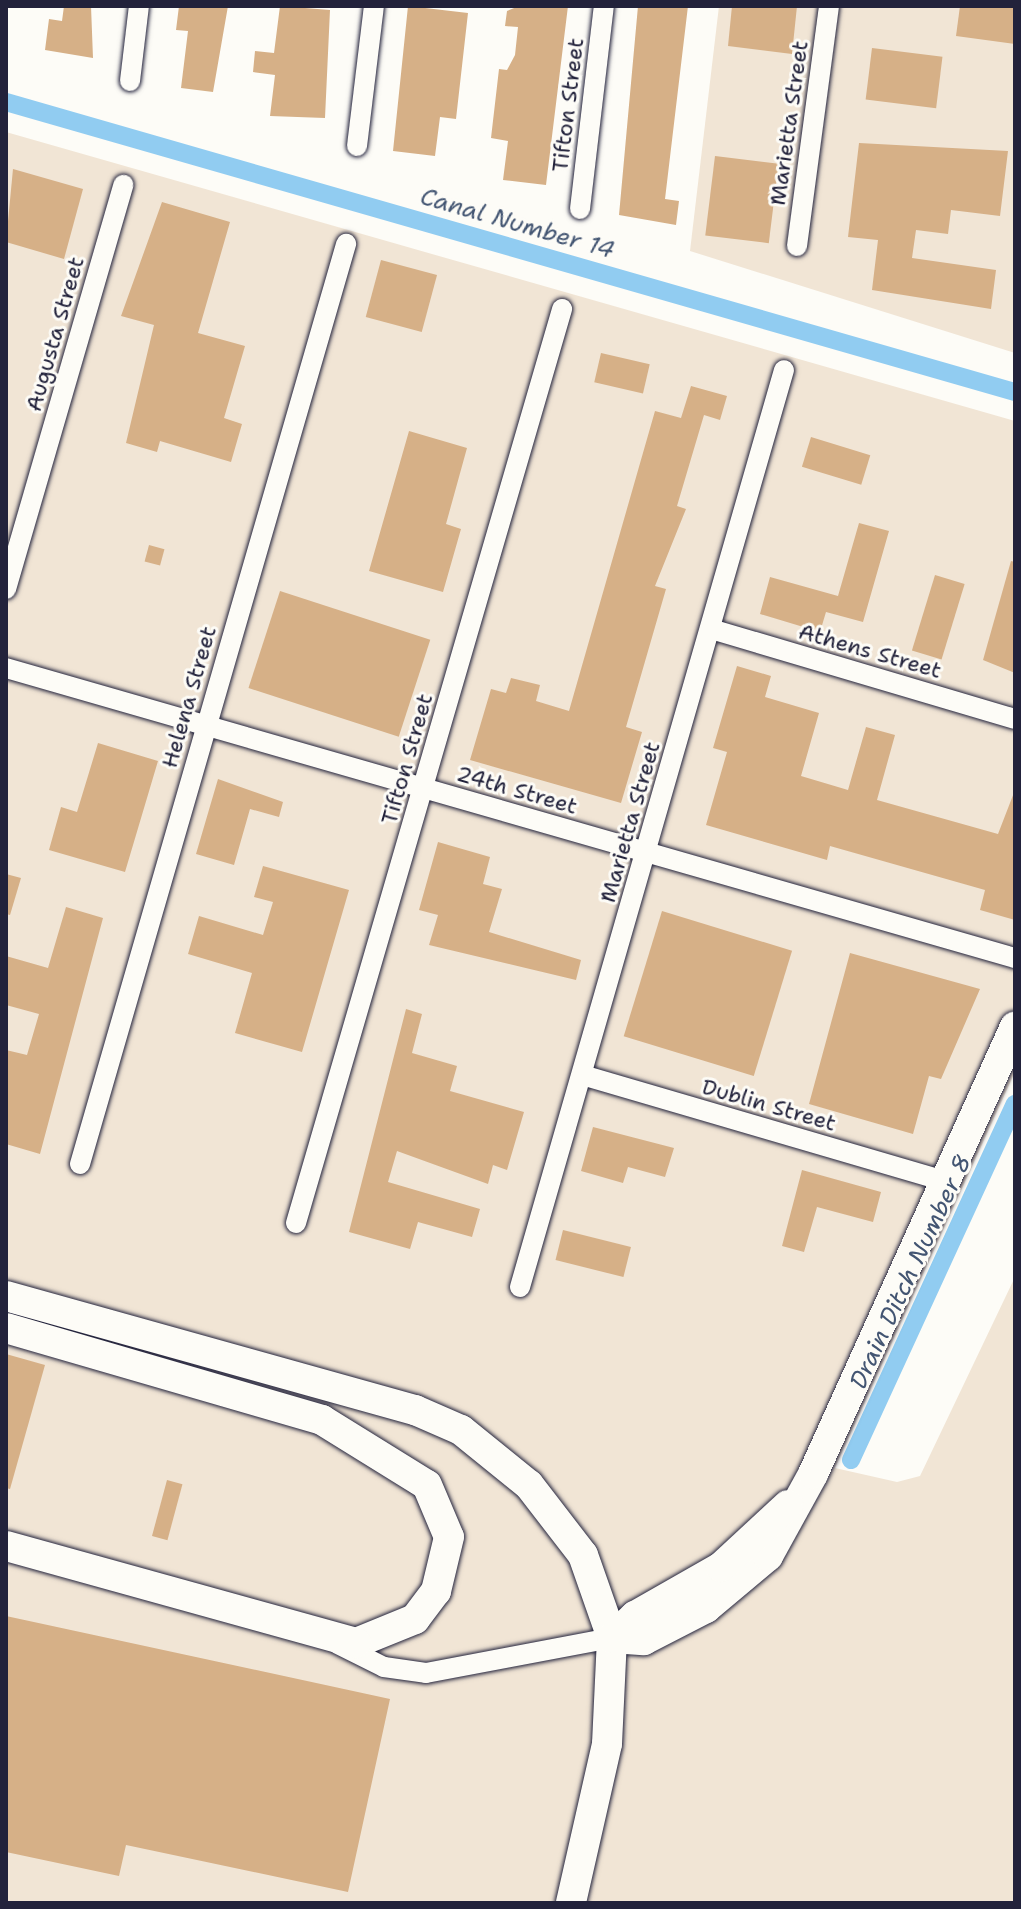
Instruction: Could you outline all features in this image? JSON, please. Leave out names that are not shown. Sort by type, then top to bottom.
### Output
[{"type":"main road","points":[[612,1638],[644,1640],[745,1579],[768,1556],[802,1493],[1015,1027]]},
{"type":"main road","points":[[6,1296],[383,1398],[461,1430],[510,1466],[565,1528],[600,1589],[612,1638],[607,1744],[571,1903]]},
{"type":"main road","points":[[6,1328],[306,1413],[427,1485],[449,1537],[436,1591],[402,1629],[356,1643],[330,1639],[6,1546]]},
{"type":"street","points":[[130,81],[139,6]]},
{"type":"street","points":[[357,146],[374,6]]},
{"type":"street","name":"Tifton Street","points":[[580,209],[604,6]]},
{"type":"street","name":"Marietta Street","points":[[797,246],[829,6]]},
{"type":"street","name":"Augusta Street","points":[[6,589],[123,185]]},
{"type":"street","name":"Helena Street","points":[[80,1164],[346,244]]},
{"type":"street","name":"Tifton Street","points":[[296,1223],[562,309]]},
{"type":"street","name":"Marietta Street","points":[[520,1287],[784,370]]},
{"type":"street","name":"Athens Street","points":[[711,629],[1015,719]]},
{"type":"street","name":"24th Street","points":[[6,668],[1015,958]]},
{"type":"street","name":"Dublin Street","points":[[582,1075],[944,1181]]},
{"type":"street","points":[[330,1639],[384,1667],[426,1673],[612,1638]]},
{"type":"shaded area","points":[[719,6],[1015,6],[1015,353],[690,251]]},
{"type":"shaded area","points":[[6,132],[1015,421],[1015,1072],[835,1468],[897,1482],[920,1476],[1015,1277],[1015,1903],[6,1903]]},
{"type":"building","points":[[64,6],[91,6],[93,58],[45,50],[49,19],[62,21]]},
{"type":"building","points":[[179,6],[228,6],[213,92],[181,88],[188,31],[176,30]]},
{"type":"building","points":[[280,6],[330,10],[325,118],[270,116],[275,75],[253,72],[255,51],[274,53]]},
{"type":"building","points":[[408,6],[468,13],[456,119],[440,117],[435,156],[393,151]]},
{"type":"building","points":[[519,6],[568,6],[546,185],[503,180],[508,141],[491,138],[499,69],[507,70],[515,55],[518,27],[505,26],[507,11]]},
{"type":"building","points":[[638,6],[688,6],[665,199],[679,201],[676,225],[619,215]]},
{"type":"building","points":[[732,6],[797,6],[792,54],[728,46]]},
{"type":"building","points":[[960,6],[1015,6],[1015,44],[956,36]]},
{"type":"building","points":[[872,48],[942,57],[936,108],[866,100]]},
{"type":"building","points":[[859,143],[1008,151],[1000,216],[951,210],[948,234],[916,230],[912,258],[996,270],[991,309],[872,290],[878,240],[848,237]]},
{"type":"building","points":[[715,156],[779,164],[769,243],[705,235]]},
{"type":"building","points":[[13,169],[83,189],[64,259],[6,242]]},
{"type":"building","points":[[162,202],[230,222],[198,333],[245,346],[224,418],[242,424],[231,462],[160,441],[157,452],[126,443],[154,325],[121,316]]},
{"type":"building","points":[[381,260],[437,275],[422,332],[366,317]]},
{"type":"building","points":[[601,353],[650,364],[643,393],[594,382]]},
{"type":"building","points":[[691,386],[727,396],[720,420],[704,415],[677,506],[686,509],[655,586],[666,589],[626,727],[642,732],[621,803],[470,760],[491,689],[506,693],[511,678],[540,685],[536,701],[569,711],[655,411],[681,418]]},
{"type":"building","points":[[409,431],[467,448],[446,524],[461,529],[443,592],[369,571]]},
{"type":"building","points":[[811,437],[870,455],[861,485],[802,467]]},
{"type":"building","points":[[859,523],[889,531],[863,622],[826,612],[820,632],[760,614],[770,577],[838,596]]},
{"type":"building","points":[[149,545],[164,549],[160,566],[145,561]]},
{"type":"building","points":[[1011,561],[1015,562],[1015,673],[983,660]]},
{"type":"building","points":[[935,575],[965,584],[942,660],[912,651]]},
{"type":"building","points":[[280,591],[430,640],[399,737],[248,688]]},
{"type":"building","points":[[737,666],[771,676],[765,697],[819,713],[801,776],[848,790],[866,727],[895,735],[877,800],[998,834],[1015,790],[1015,920],[980,910],[985,890],[830,846],[827,860],[706,825],[727,752],[713,748]]},
{"type":"building","points":[[98,743],[158,761],[125,872],[49,850],[61,807],[77,812]]},
{"type":"building","points":[[218,779],[283,802],[279,817],[250,809],[234,865],[196,854]]},
{"type":"building","points":[[438,842],[490,857],[483,884],[502,889],[489,932],[581,960],[576,980],[429,945],[438,915],[419,910]]},
{"type":"building","points":[[263,866],[349,890],[302,1052],[235,1033],[252,973],[188,954],[199,916],[263,935],[273,902],[254,897]]},
{"type":"building","points":[[6,874],[21,878],[10,915],[6,914]]},
{"type":"building","points":[[66,907],[103,918],[40,1154],[6,1144],[6,1050],[27,1055],[39,1014],[6,1005],[6,956],[48,968]]},
{"type":"building","points":[[662,911],[792,951],[754,1076],[624,1036]]},
{"type":"building","points":[[850,953],[980,989],[941,1079],[929,1076],[913,1134],[809,1104]]},
{"type":"building","points":[[406,1009],[422,1014],[412,1053],[457,1066],[450,1091],[524,1112],[507,1170],[493,1165],[488,1184],[397,1151],[388,1182],[480,1209],[472,1237],[418,1222],[410,1249],[349,1232]]},
{"type":"building","points":[[593,1127],[674,1148],[665,1177],[628,1167],[623,1183],[581,1171]]},
{"type":"building","points":[[802,1170],[881,1192],[873,1222],[817,1207],[804,1252],[782,1246]]},
{"type":"building","points":[[563,1230],[631,1247],[623,1277],[556,1260]]},
{"type":"building","points":[[6,1354],[45,1365],[10,1489],[6,1488]]},
{"type":"building","points":[[167,1480],[182,1484],[167,1540],[152,1536]]},
{"type":"building","points":[[6,1616],[390,1699],[348,1892],[126,1845],[119,1876],[6,1852]]},
{"type":"waterway","name":"Canal Number 14","points":[[6,102],[1015,392]]},
{"type":"waterway","name":"Drain Ditch Number 8","points":[[851,1460],[1015,1104]]}]
